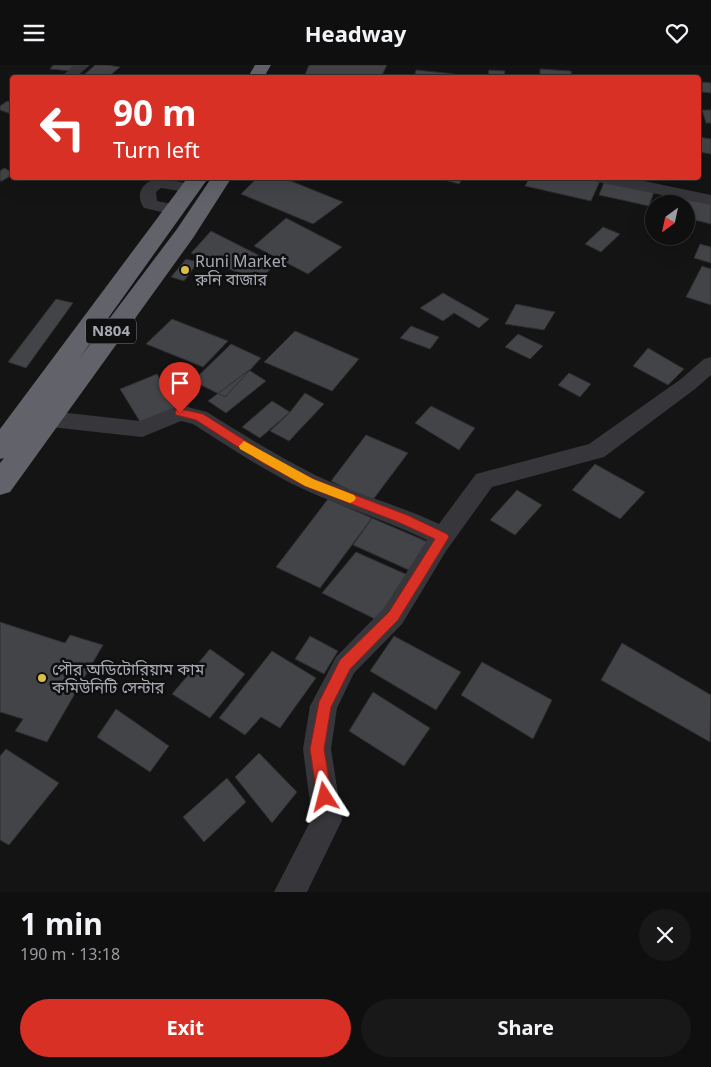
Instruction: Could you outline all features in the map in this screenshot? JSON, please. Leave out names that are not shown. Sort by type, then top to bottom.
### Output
[{"type":"highway","name":"N804","points":[[0,484],[36,417],[161,229],[176,210],[205,182]]},
{"type":"highway","name":"N804","points":[[0,449],[36,417],[185,233],[205,182]]},
{"type":"highway","points":[[161,229],[185,233]]},
{"type":"street","points":[[70,75],[83,65]]},
{"type":"street","points":[[613,180],[711,200]]},
{"type":"street","points":[[176,210],[150,204],[147,195],[148,190],[158,183],[205,182]]},
{"type":"street","points":[[290,892],[327,820],[317,749],[324,706],[345,665],[393,616],[443,537],[484,481],[507,473],[596,451],[688,384],[711,364]]},
{"type":"street","points":[[36,417],[142,429],[180,413],[199,417],[267,460],[309,483],[403,518],[443,537]]},
{"type":"building","points":[[53,65],[76,65],[71,71],[50,69]]},
{"type":"building","points":[[95,65],[120,67],[110,75],[84,75]]},
{"type":"building","points":[[309,65],[387,65],[382,75],[305,75]]},
{"type":"building","points":[[540,69],[571,71],[572,75],[540,75]]},
{"type":"building","points":[[416,70],[455,74],[455,75],[415,75]]},
{"type":"building","points":[[489,70],[505,71],[504,75],[488,75]]},
{"type":"building","points":[[702,82],[711,83],[711,93],[702,92]]},
{"type":"building","points":[[7,101],[10,102],[10,114],[0,110],[0,106]]},
{"type":"building","points":[[702,110],[711,110],[711,123],[706,123]]},
{"type":"building","points":[[701,137],[711,139],[711,154],[701,152]]},
{"type":"building","points":[[4,168],[10,171],[10,176],[0,181],[0,171]]},
{"type":"building","points":[[255,180],[288,180],[343,202],[313,224],[241,194]]},
{"type":"building","points":[[445,180],[462,180],[459,184]]},
{"type":"building","points":[[528,180],[600,181],[591,201],[525,186]]},
{"type":"building","points":[[604,182],[654,192],[653,195],[645,195],[645,205],[599,195]]},
{"type":"building","points":[[695,200],[711,204],[711,224],[695,220]]},
{"type":"building","points":[[286,218],[342,247],[308,274],[254,246]]},
{"type":"building","points":[[603,227],[620,234],[601,252],[585,244]]},
{"type":"building","points":[[211,231],[276,264],[258,281],[191,253]]},
{"type":"building","points":[[700,244],[711,247],[711,263],[694,258]]},
{"type":"building","name":"Runi Market রুনি বাজার","points":[[186,259],[198,262],[184,281],[171,277]]},
{"type":"building","points":[[702,266],[711,269],[711,305],[686,297]]},
{"type":"building","points":[[443,293],[489,319],[479,328],[454,313],[443,321],[420,308]]},
{"type":"building","points":[[56,299],[73,303],[26,368],[8,362]]},
{"type":"building","points":[[516,304],[555,312],[544,330],[505,324]]},
{"type":"building","points":[[172,319],[228,341],[203,367],[146,344]]},
{"type":"building","points":[[411,326],[439,337],[430,349],[400,338]]},
{"type":"building","points":[[295,331],[359,359],[332,391],[264,362]]},
{"type":"building","points":[[518,334],[543,346],[530,359],[505,347]]},
{"type":"building","points":[[231,344],[261,358],[225,397],[193,381]]},
{"type":"building","points":[[648,348],[684,369],[668,385],[633,366]]},
{"type":"building","points":[[249,370],[266,381],[226,413],[208,401]]},
{"type":"building","points":[[569,373],[591,384],[580,397],[558,385]]},
{"type":"building","points":[[157,374],[179,408],[142,425],[120,389]]},
{"type":"building","points":[[305,393],[324,404],[289,441],[270,431],[290,412]]},
{"type":"building","points":[[272,401],[290,412],[260,438],[242,427]]},
{"type":"building","points":[[431,406],[475,428],[459,450],[415,423]]},
{"type":"building","points":[[366,435],[408,453],[372,501],[331,481]]},
{"type":"building","points":[[595,464],[645,492],[620,519],[572,490]]},
{"type":"building","points":[[517,490],[542,505],[515,535],[490,520]]},
{"type":"building","points":[[328,499],[372,518],[320,588],[276,567]]},
{"type":"building","points":[[372,518],[428,542],[411,571],[353,545]]},
{"type":"building","points":[[356,552],[410,576],[377,620],[322,593]]},
{"type":"building","name":"পৌর অডিটোরিয়াম কাম কমিউনিটি সেন্টার","points":[[0,622],[65,643],[70,635],[103,645],[47,742],[15,731],[23,719],[0,712]]},
{"type":"building","points":[[310,636],[338,651],[324,674],[295,659]]},
{"type":"building","points":[[394,636],[461,672],[436,710],[370,671]]},
{"type":"building","points":[[622,643],[711,695],[710,742],[601,680]]},
{"type":"building","points":[[210,649],[245,674],[210,718],[172,694]]},
{"type":"building","points":[[272,651],[316,678],[280,728],[261,717],[245,735],[219,718]]},
{"type":"building","points":[[482,662],[552,700],[533,739],[461,695]]},
{"type":"building","points":[[373,692],[430,728],[404,766],[349,731]]},
{"type":"building","points":[[116,709],[169,746],[150,772],[97,737]]},
{"type":"building","points":[[6,749],[59,783],[9,845],[0,840],[0,756]]},
{"type":"building","points":[[259,753],[297,792],[272,823],[235,777]]},
{"type":"building","points":[[227,778],[246,802],[204,842],[183,817]]},
{"type":"slow traffic","points":[[244,446],[309,483],[350,498]]},
{"type":"place","name":"Runi Market রুনি বাজার","points":[[185,270]]},
{"type":"place","name":"পৌর অডিটোরিয়াম কাম কমিউনিটি সেন্টার","points":[[42,678]]},
{"type":"route","points":[[180,413],[199,417],[267,460],[309,483],[403,518],[443,537],[393,616],[345,665],[324,706],[317,749],[325,797]]}]
